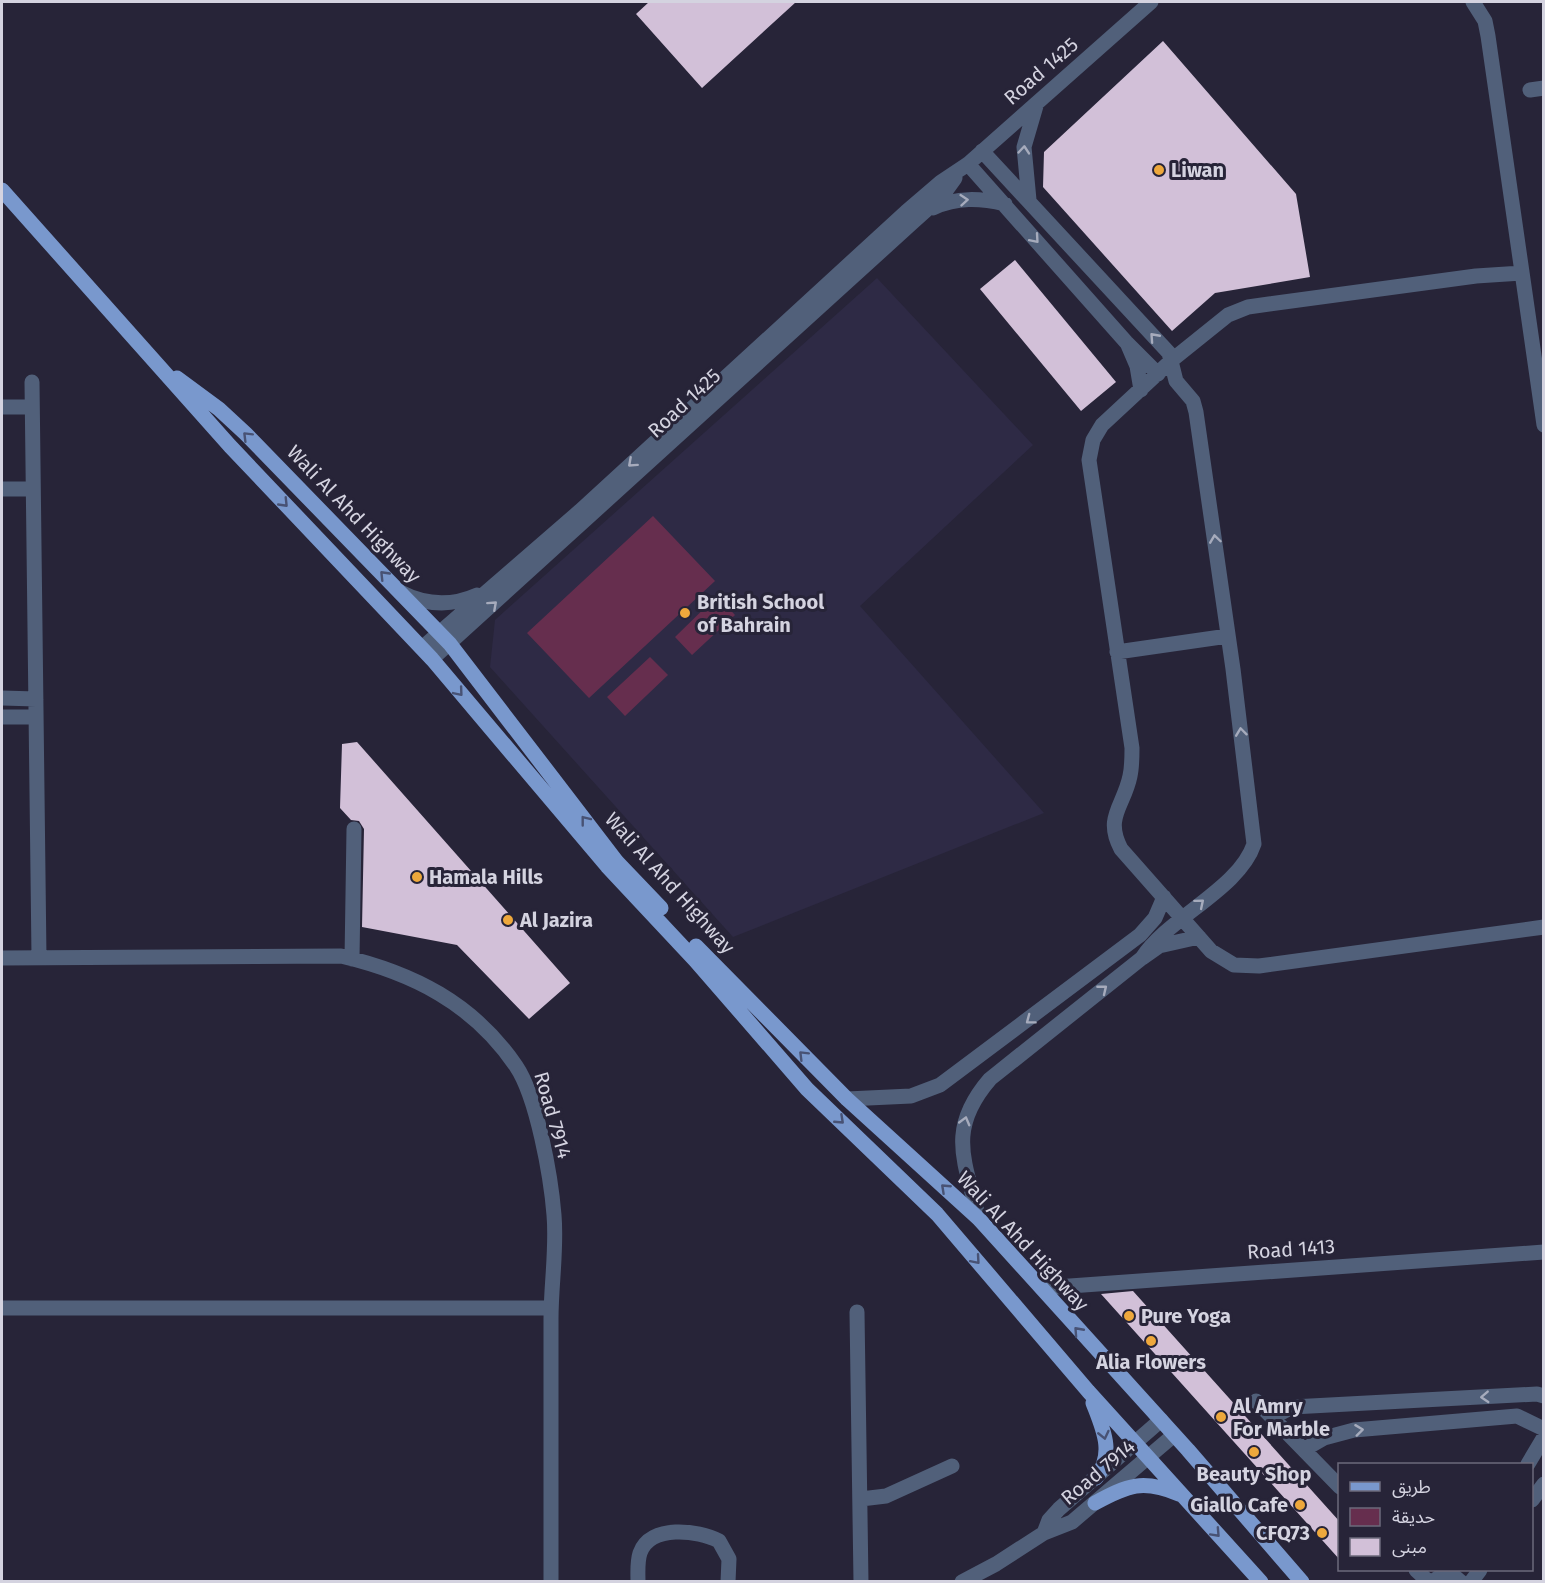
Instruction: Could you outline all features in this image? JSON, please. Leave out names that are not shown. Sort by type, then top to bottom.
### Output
[{"type":"main road","name":"Wali Al Ahd Highway","points":[[2,190],[230,446],[427,653],[607,866],[731,991],[979,1219],[1174,1434]]},
{"type":"main road","name":"Wali Al Ahd Highway","points":[[160,366],[219,409],[246,434],[450,644],[617,862],[731,991],[807,1089],[937,1214],[1148,1458]]},
{"type":"main road","points":[[1088,1391],[1106,1437],[1104,1468],[1096,1478]]},
{"type":"main road","points":[[1174,1434],[1302,1581]]},
{"type":"main road","points":[[1148,1458],[1261,1581]]},
{"type":"main road","points":[[1095,1503],[1123,1489],[1137,1485],[1157,1486],[1182,1496]]},
{"type":"main road","points":[[1245,1565],[1271,1581]]},
{"type":"street","name":"Road 1425","points":[[427,653],[439,633],[580,511],[906,212],[941,182],[963,168],[1151,2]]},
{"type":"street","points":[[1473,2],[1487,29],[1544,425]]},
{"type":"street","points":[[1018,220],[1031,202],[1024,147],[1031,116],[1038,102]]},
{"type":"street","points":[[982,151],[1169,353],[1176,381],[1193,401],[1196,412],[1228,636],[1254,844],[1244,865],[1155,941],[1142,958]]},
{"type":"street","name":"Road 1425","points":[[427,653],[450,644],[925,212],[942,196],[963,168]]},
{"type":"street","points":[[963,168],[1005,204],[1126,342],[1158,374]]},
{"type":"street","points":[[925,212],[956,200],[972,198],[1005,204]]},
{"type":"street","points":[[1522,273],[1476,276],[1248,307],[1210,327],[1172,360],[1102,425],[1089,452],[1132,760],[1130,778],[1113,826],[1121,849],[1199,937],[1221,959],[1246,967],[1544,927]]},
{"type":"street","points":[[1126,342],[1137,366],[1141,390]]},
{"type":"street","points":[[32,382],[39,957]]},
{"type":"street","points":[[2,407],[32,407]]},
{"type":"street","points":[[2,489],[32,489]]},
{"type":"street","points":[[400,592],[414,599],[440,603],[466,600],[483,593]]},
{"type":"street","points":[[1117,652],[1228,636]]},
{"type":"street","points":[[2,698],[36,699]]},
{"type":"street","points":[[2,717],[36,717]]},
{"type":"street","points":[[352,959],[354,829]]},
{"type":"street","points":[[847,1098],[894,1098],[927,1091],[951,1078],[1140,935],[1155,918],[1164,897]]},
{"type":"street","points":[[979,1219],[962,1150],[963,1124],[973,1099],[990,1079],[1142,958],[1159,946],[1199,937]]},
{"type":"street","name":"Road 7914","points":[[2,958],[341,956],[379,964],[421,981],[464,1011],[496,1041],[517,1068],[528,1093],[546,1161],[554,1215],[551,1308],[551,1581]]},
{"type":"street","points":[[975,1061],[990,1079]]},
{"type":"street","name":"Road 1413","points":[[1042,1288],[1544,1252]]},
{"type":"street","points":[[2,1308],[551,1308]]},
{"type":"street","points":[[857,1312],[861,1581]]},
{"type":"street","points":[[1272,1418],[1281,1410],[1292,1407],[1537,1394],[1544,1396]]},
{"type":"street","points":[[1256,1401],[1338,1485]]},
{"type":"street","points":[[1305,1449],[1324,1438],[1354,1430],[1517,1416],[1544,1429]]},
{"type":"street","name":"Road 7914","points":[[1044,1533],[1053,1514],[1161,1420]]},
{"type":"street","name":"Road 7914","points":[[962,1581],[996,1564],[1044,1533],[1065,1526],[1174,1434]]},
{"type":"street","points":[[1529,1463],[1544,1437]]},
{"type":"street","points":[[861,1499],[886,1496],[952,1466]]},
{"type":"street","points":[[1533,1499],[1544,1484]]},
{"type":"street","points":[[638,1581],[640,1552],[650,1539],[664,1534],[680,1533],[702,1534],[719,1541],[729,1559],[728,1581]]},
{"type":"street","points":[[1418,1571],[1431,1581],[1446,1571]]},
{"type":"street","points":[[1449,1571],[1461,1581]]},
{"type":"shaded area","name":"British School of Bahrain","points":[[877,278],[1033,445],[860,606],[1044,813],[733,937],[490,667],[495,620]]},
{"type":"green space","points":[[653,516],[715,581],[589,698],[527,633]]},
{"type":"green space","points":[[717,596],[735,615],[692,655],[675,637]]},
{"type":"green space","points":[[650,657],[668,675],[625,716],[607,697]]},
{"type":"building","points":[[649,2],[796,2],[702,88],[636,14]]},
{"type":"building","name":"Liwan","points":[[1163,41],[1296,194],[1310,277],[1215,293],[1172,331],[1043,187],[1044,152]]},
{"type":"building","points":[[1015,260],[1116,382],[1081,411],[980,289]]},
{"type":"building","name":"Hamala Hills","points":[[357,742],[570,983],[529,1019],[457,945],[362,927],[364,829],[359,821],[351,820],[340,808],[342,744]]},
{"type":"building","points":[[1133,1291],[1338,1520],[1338,1558],[1101,1294]]},
{"type":"place","name":"Liwan","points":[[1159,170]]},
{"type":"place","name":"British School of Bahrain","points":[[685,613]]},
{"type":"place","name":"Hamala Hills","points":[[417,877]]},
{"type":"place","name":"Al Jazira","points":[[508,920]]},
{"type":"place","name":"Pure Yoga","points":[[1129,1316]]},
{"type":"place","name":"Alia Flowers","points":[[1151,1341]]},
{"type":"place","name":"Al Amry For Marble","points":[[1221,1417]]},
{"type":"place","name":"Beauty Shop","points":[[1254,1452]]},
{"type":"place","name":"Giallo Cafe","points":[[1300,1505]]},
{"type":"place","name":"CFQ73","points":[[1322,1533]]}]
